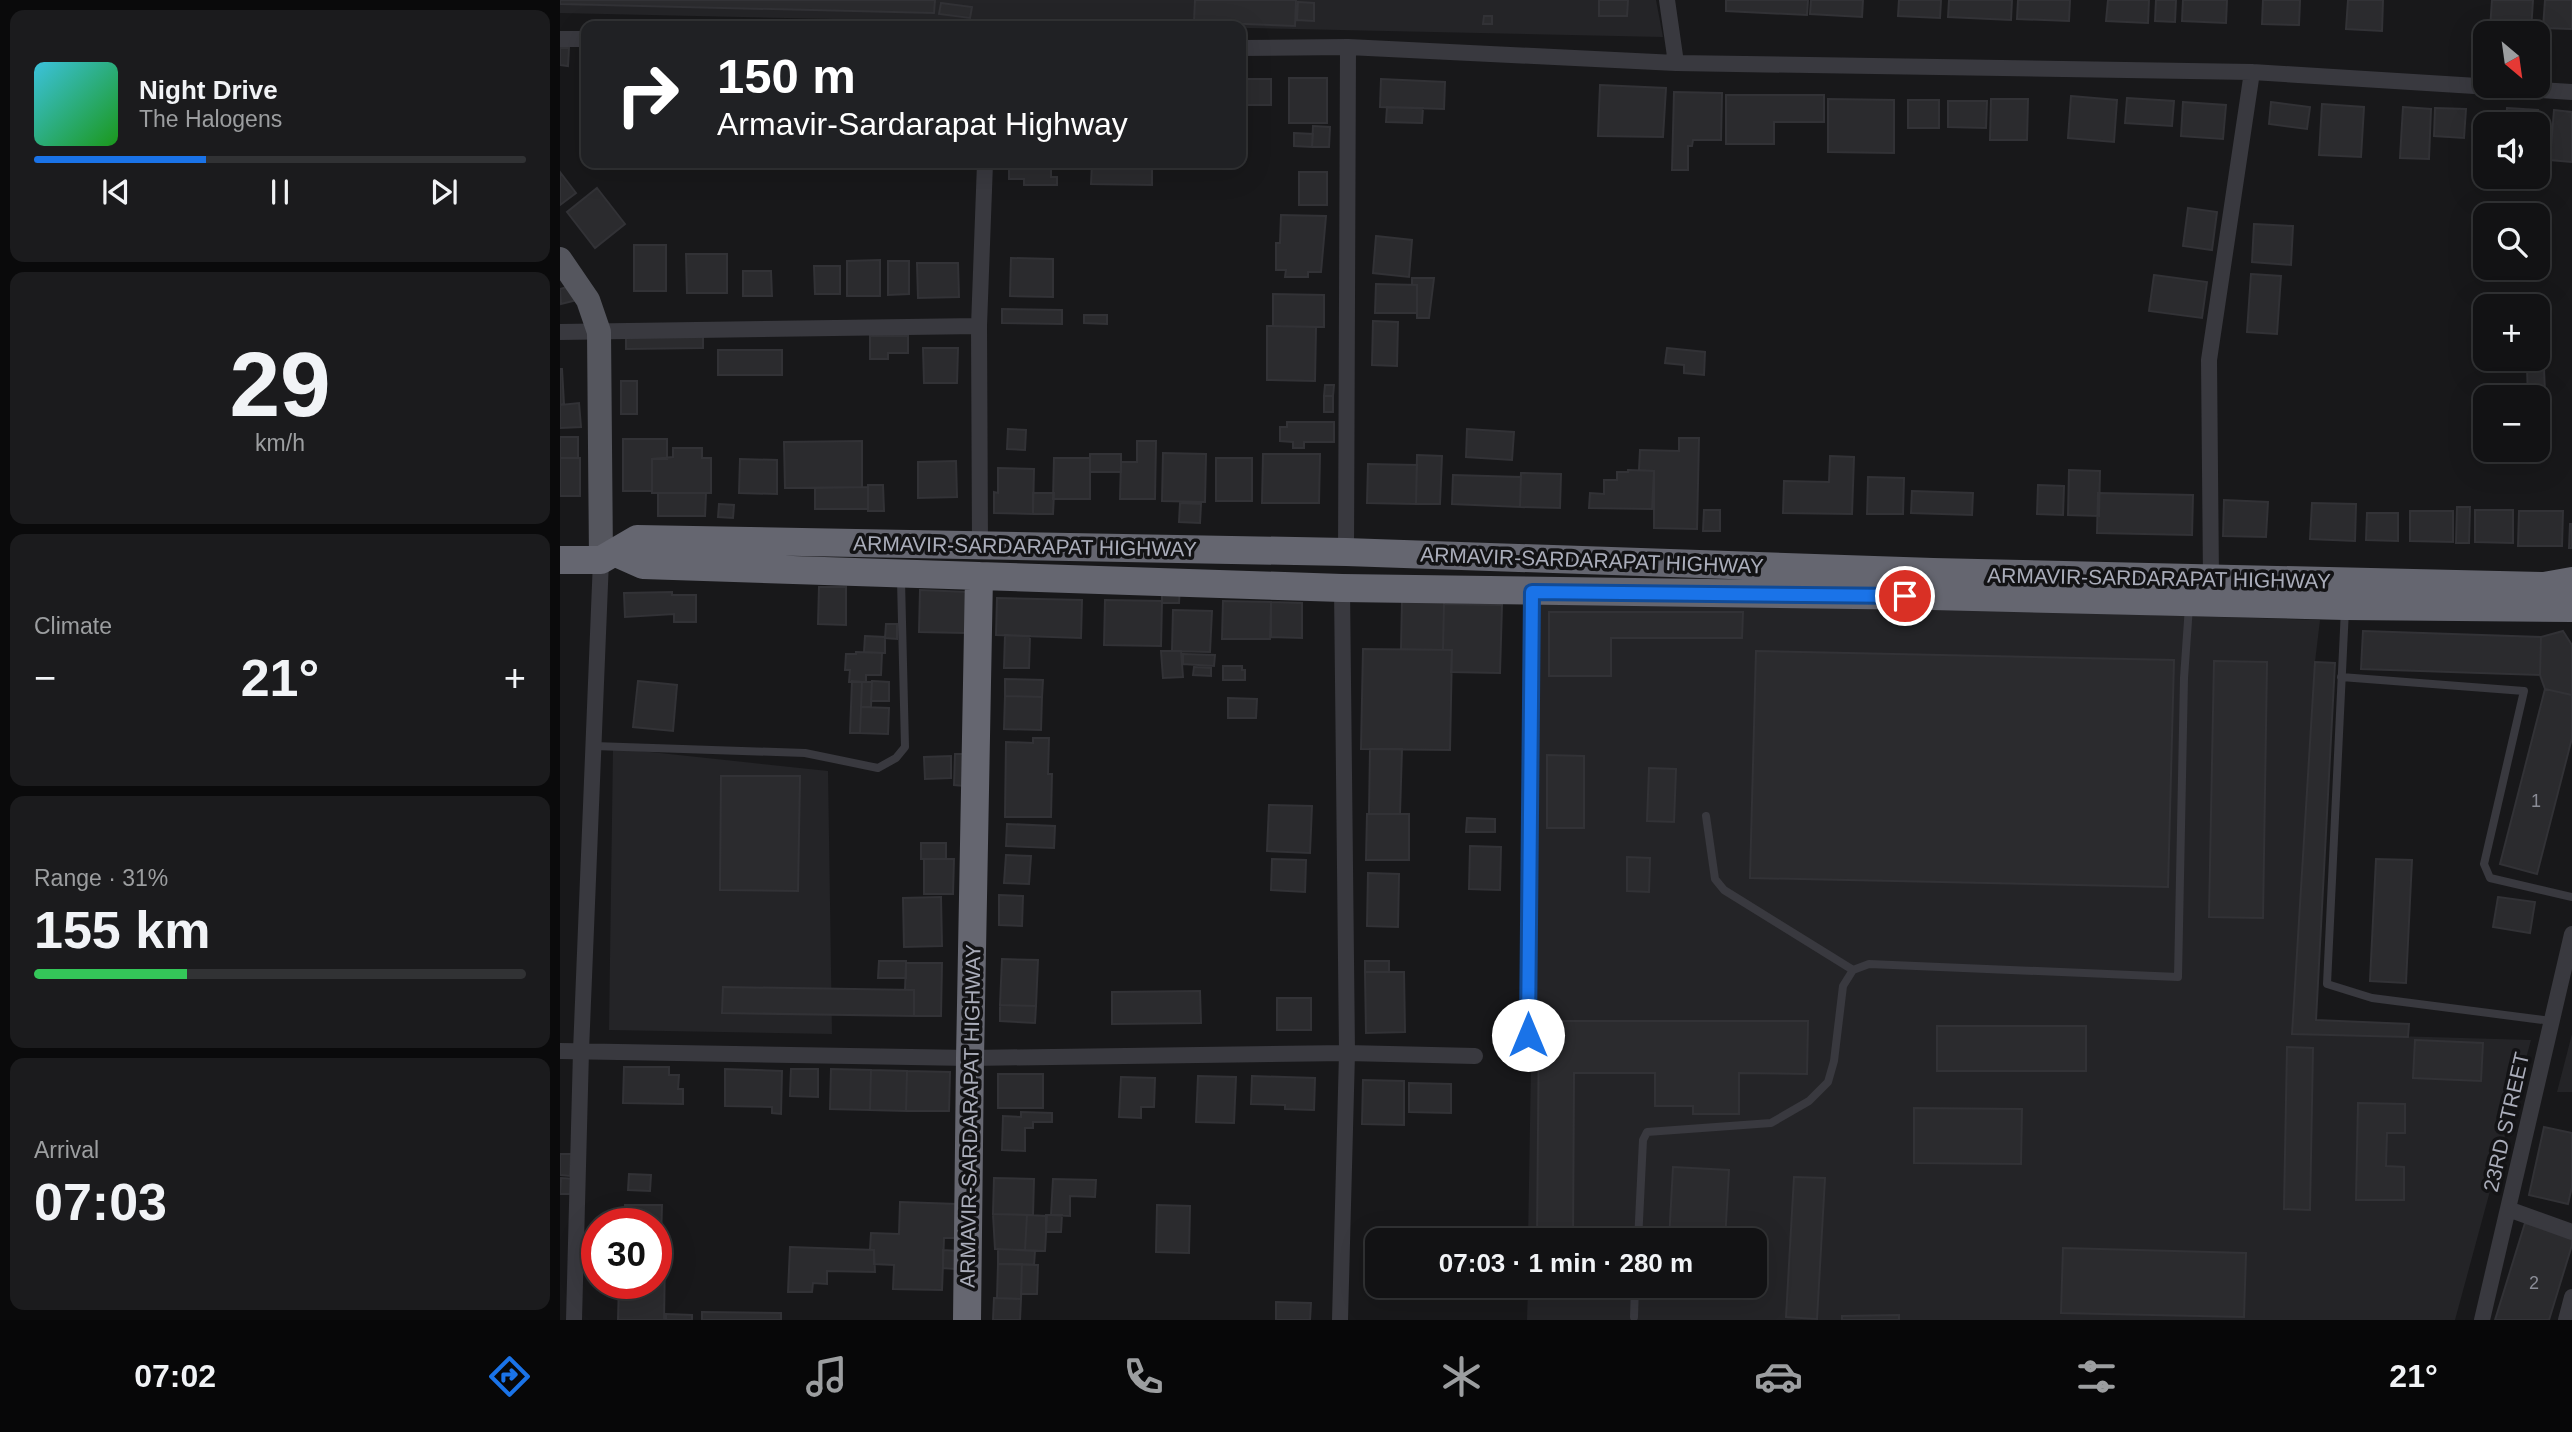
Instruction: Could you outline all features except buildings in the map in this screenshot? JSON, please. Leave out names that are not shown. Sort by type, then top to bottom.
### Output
[{"type":"highway","name":"ARMAVIR-SARDARAPAT HIGHWAY","points":[[609,556],[637,539],[1346,552],[1932,584],[2190,603],[2566,612]]},
{"type":"highway","name":"ARMAVIR-SARDARAPAT HIGHWAY","points":[[560,560],[609,556],[643,565],[1532,592],[2211,579],[2544,586],[2572,581]]},
{"type":"highway","name":"ARMAVIR-SARDARAPAT HIGHWAY","points":[[967,1320],[979,576]]},
{"type":"main road","points":[[560,259],[589,300],[599,332],[609,556]]},
{"type":"street","points":[[1667,0],[1676,63]]},
{"type":"street","points":[[560,39],[581,39]]},
{"type":"street","points":[[1346,552],[1348,47]]},
{"type":"street","points":[[1246,48],[1348,47],[1676,63],[2252,72],[2572,92]]},
{"type":"street","points":[[2211,579],[2209,360],[2252,72]]},
{"type":"street","points":[[980,545],[979,326],[985,168]]},
{"type":"street","points":[[560,332],[979,326]]},
{"type":"street","points":[[574,1320],[581,1051],[594,746],[609,556]]},
{"type":"street","points":[[1340,1320],[1347,1053],[1342,588]]},
{"type":"street","points":[[1528,1035],[1532,592]]},
{"type":"street","name":"23RD STREET","points":[[2482,1320],[2572,934]]},
{"type":"street","points":[[560,1051],[970,1058],[1347,1053],[1475,1056]]},
{"type":"street","points":[[2508,1209],[2572,1232]]},
{"type":"street","points":[[2566,1320],[2572,1297]]},
{"type":"lane","points":[[594,746],[805,753],[878,768],[896,758],[905,747],[900,573]]},
{"type":"lane","points":[[1639,1228],[1643,1140],[1647,1132],[1771,1123],[1810,1101],[1828,1082],[1834,1061],[1843,986],[1853,970],[1869,964],[2178,977],[2184,678],[2190,603]]},
{"type":"lane","points":[[2345,606],[2327,984],[2372,998],[2551,1021]]},
{"type":"lane","points":[[2341,677],[2524,691],[2484,863],[2490,878],[2572,897]]},
{"type":"lane","points":[[1706,816],[1715,879],[1724,890],[1853,970]]},
{"type":"lane","points":[[1634,1317],[1635,1298]]},
{"type":"shaded area","points":[[560,0],[1656,0],[1663,37],[1246,28],[1246,21],[928,21],[560,13]]},
{"type":"shaded area","points":[[1539,597],[2320,620],[2315,662],[2292,1033],[2531,1040],[2455,1320],[1527,1320],[1528,1298],[1767,1298],[1767,1228],[1528,1228]]},
{"type":"shaded area","points":[[613,748],[828,771],[832,1034],[609,1030]]},
{"type":"shaded area","points":[[2572,1034],[2572,1092],[2557,1092]]},
{"type":"route","points":[[1528,1035],[1532,592],[1905,596]]}]
